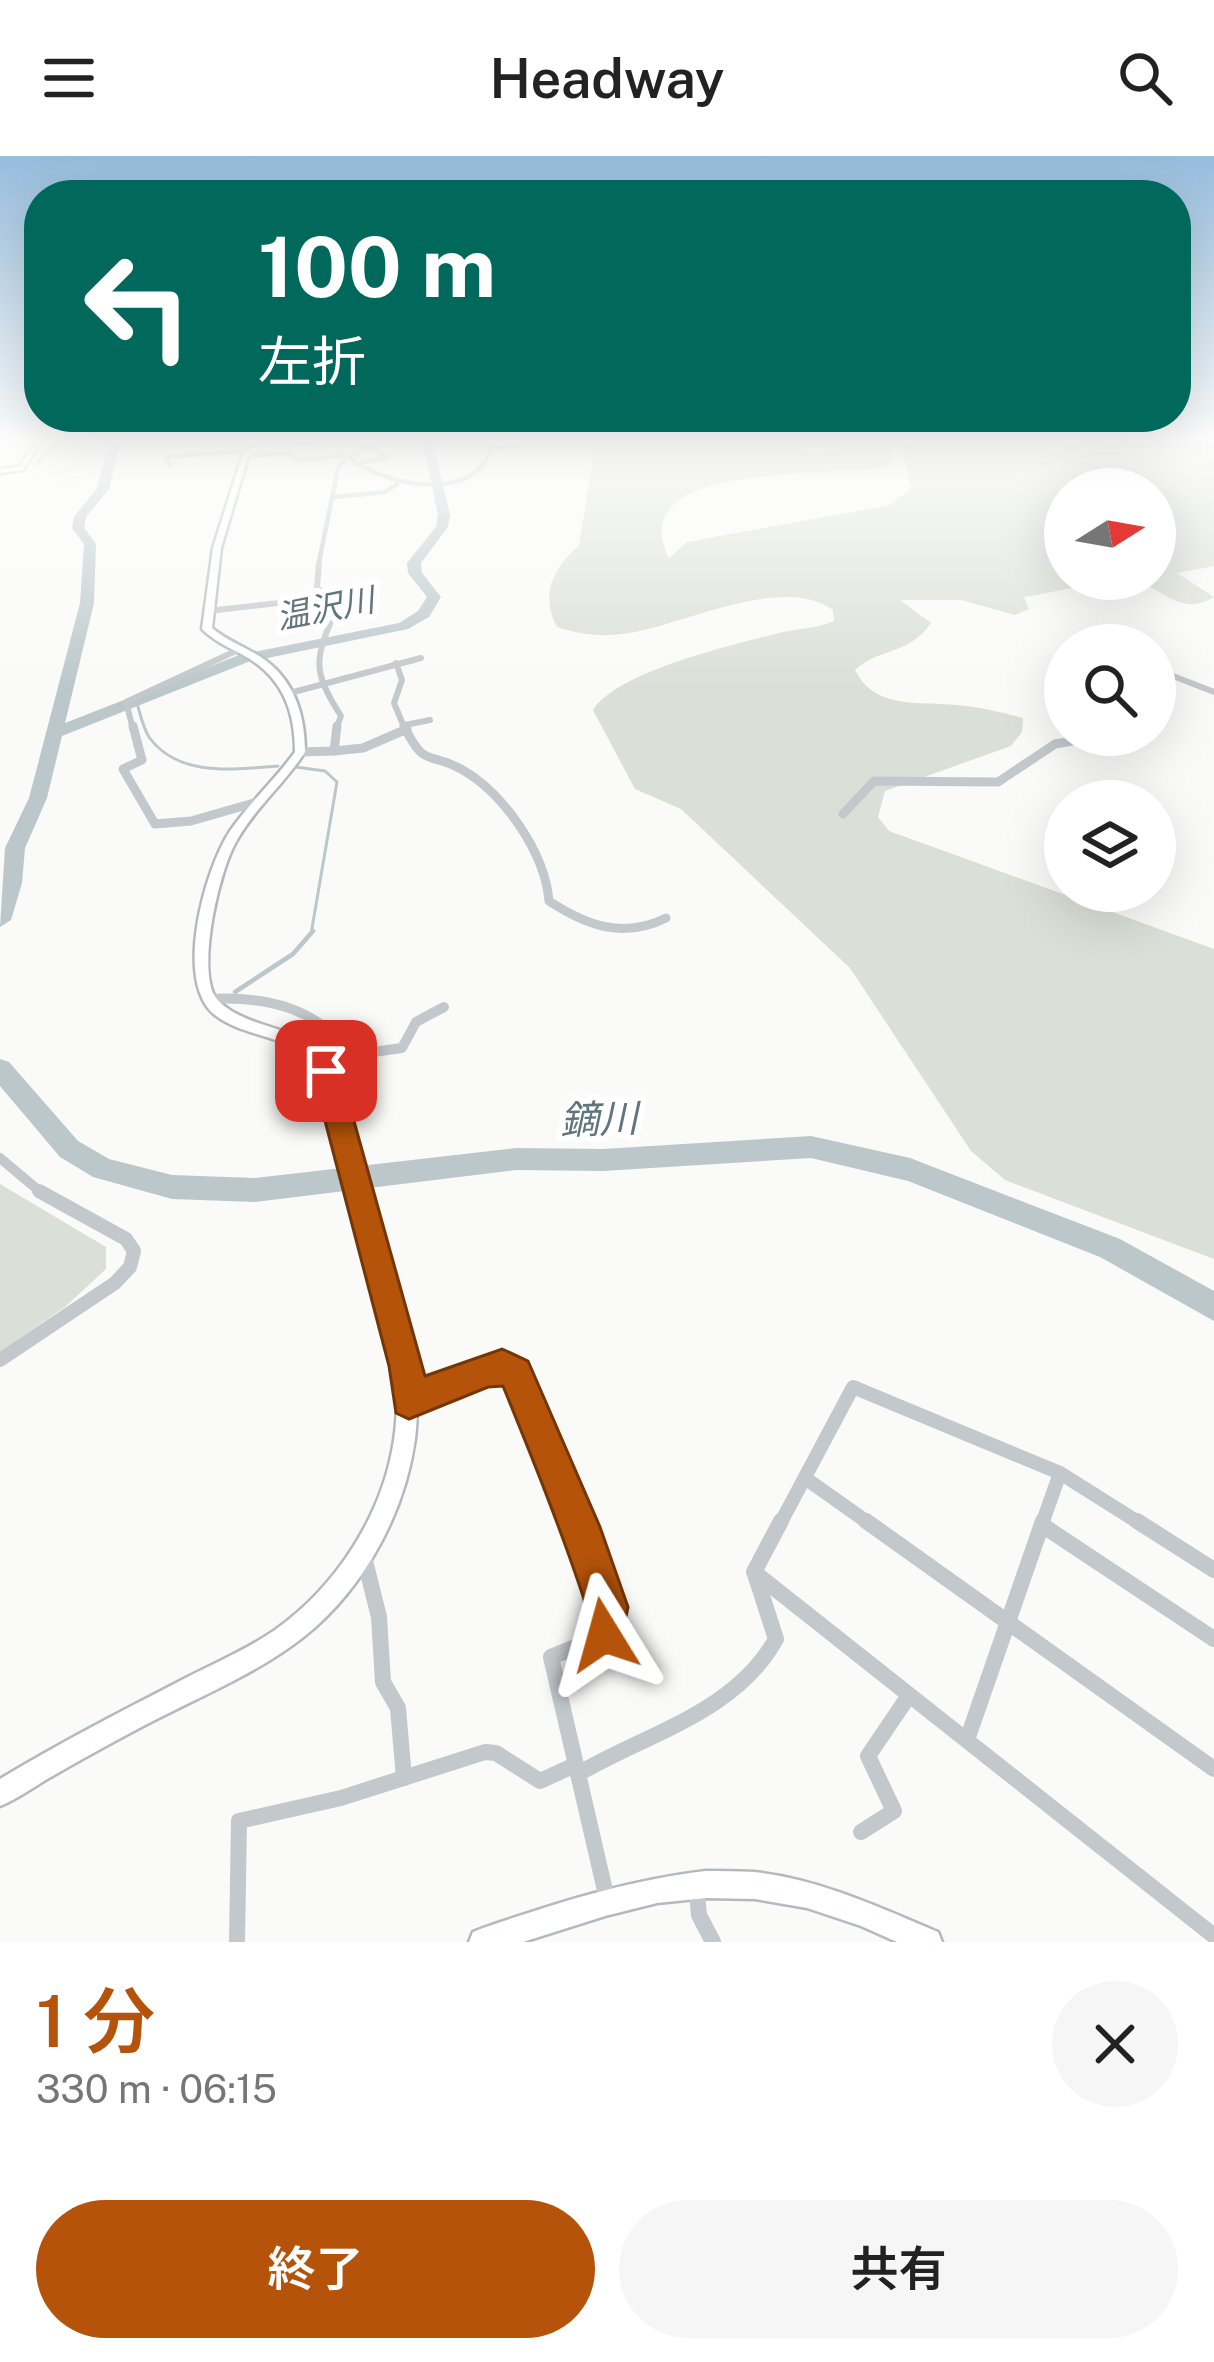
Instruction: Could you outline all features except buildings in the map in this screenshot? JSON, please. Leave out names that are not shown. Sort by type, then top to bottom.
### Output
[{"type":"street","points":[[0,1793],[100,1733],[259,1654],[298,1628],[363,1553],[392,1497],[403,1459],[409,1401],[406,1366],[336,1102],[316,1055],[290,1036],[233,1018],[209,999],[202,974],[211,887],[226,846],[300,752],[301,735],[290,693],[267,664],[208,632],[217,548],[225,521]]},
{"type":"street","points":[[323,598],[317,574],[329,521]]},
{"type":"street","points":[[208,611],[323,598],[333,604],[336,615],[318,643],[316,657],[322,686],[341,716],[333,735],[334,751]]},
{"type":"street","points":[[245,652],[127,707],[142,760],[123,769],[155,824],[191,821],[261,801]]},
{"type":"street","points":[[290,693],[422,658]]},
{"type":"street","points":[[396,663],[402,680],[394,703],[406,727],[430,762],[457,766],[494,792],[504,815],[532,847],[549,882],[549,901],[578,922],[636,932],[666,918]]},
{"type":"street","points":[[1176,677],[1214,692]]},
{"type":"street","points":[[300,752],[363,748],[430,720]]},
{"type":"street","points":[[843,814],[874,782],[916,778],[986,785],[1007,779],[1044,749]]},
{"type":"street","points":[[209,999],[242,998],[308,1013],[334,1031],[351,1055],[404,1048],[414,1038],[416,1022],[444,1007]]},
{"type":"street","points":[[0,1158],[52,1202],[126,1239],[134,1251],[130,1267],[115,1283],[0,1360]]},
{"type":"street","points":[[409,1401],[502,1367],[515,1373],[522,1385],[607,1607],[604,1635],[551,1657],[608,1899]]},
{"type":"street","points":[[237,1942],[239,1821],[341,1798],[484,1752],[496,1753],[540,1781],[686,1721],[762,1668],[776,1639],[754,1572],[853,1387],[1060,1473],[1214,1570]]},
{"type":"street","points":[[967,1740],[1011,1625],[1060,1473]]},
{"type":"street","points":[[805,1478],[1214,1768]]},
{"type":"street","points":[[1042,1525],[1214,1639]]},
{"type":"street","points":[[363,1553],[379,1617],[383,1682],[398,1708],[404,1778]]},
{"type":"street","points":[[754,1572],[1214,1936]]},
{"type":"street","points":[[861,1832],[894,1811],[868,1756],[908,1696]]},
{"type":"street","points":[[695,1882],[699,1915],[713,1942]]},
{"type":"street","points":[[483,1942],[608,1899],[695,1882],[775,1885],[876,1917],[928,1942]]},
{"type":"shaded area","points":[[583,521],[665,521],[669,558],[687,542],[800,521],[1044,521],[1044,593],[1024,597],[1029,609],[1015,615],[961,600],[900,600],[931,623],[913,641],[855,670],[864,683],[886,698],[974,707],[1023,718],[1022,732],[1011,746],[885,791],[878,817],[889,831],[1044,887],[1044,912],[1112,912],[1214,949],[1214,1259],[1005,1180],[971,1151],[850,968],[681,809],[635,789],[593,710],[606,696],[678,661],[828,624],[834,621],[833,610],[811,600],[758,599],[645,630],[597,635],[557,627],[550,604],[556,573],[579,546]]},
{"type":"shaded area","points":[[1176,521],[1214,521],[1214,566],[1177,573],[1214,597],[1201,603],[1174,600]]},
{"type":"shaded area","points":[[0,1184],[106,1247],[106,1269],[65,1307],[0,1352]]},
{"type":"waterway","name":"鏑川","points":[[54,733],[87,603],[90,544],[78,528],[79,521]]},
{"type":"waterway","name":"温沢川","points":[[54,733],[244,658],[403,626],[424,614],[434,597],[415,573],[414,563],[443,521]]},
{"type":"waterway","points":[[136,700],[149,737],[175,759],[208,768],[278,766]]},
{"type":"waterway","name":"鏑川","points":[[0,920],[12,883],[15,848],[38,798],[54,733]]},
{"type":"waterway","points":[[296,767],[325,771],[337,782],[311,933]]},
{"type":"waterway","points":[[235,992],[293,954],[311,933]]},
{"type":"waterway","name":"鏑川","points":[[0,1069],[69,1149],[102,1169],[172,1187],[255,1190],[516,1159],[603,1160],[811,1147],[910,1170],[1110,1248],[1214,1307]]},
{"type":"route","points":[[326,1071],[392,1310],[409,1401],[488,1370],[502,1367],[515,1373],[580,1527],[607,1607],[604,1635]]}]
